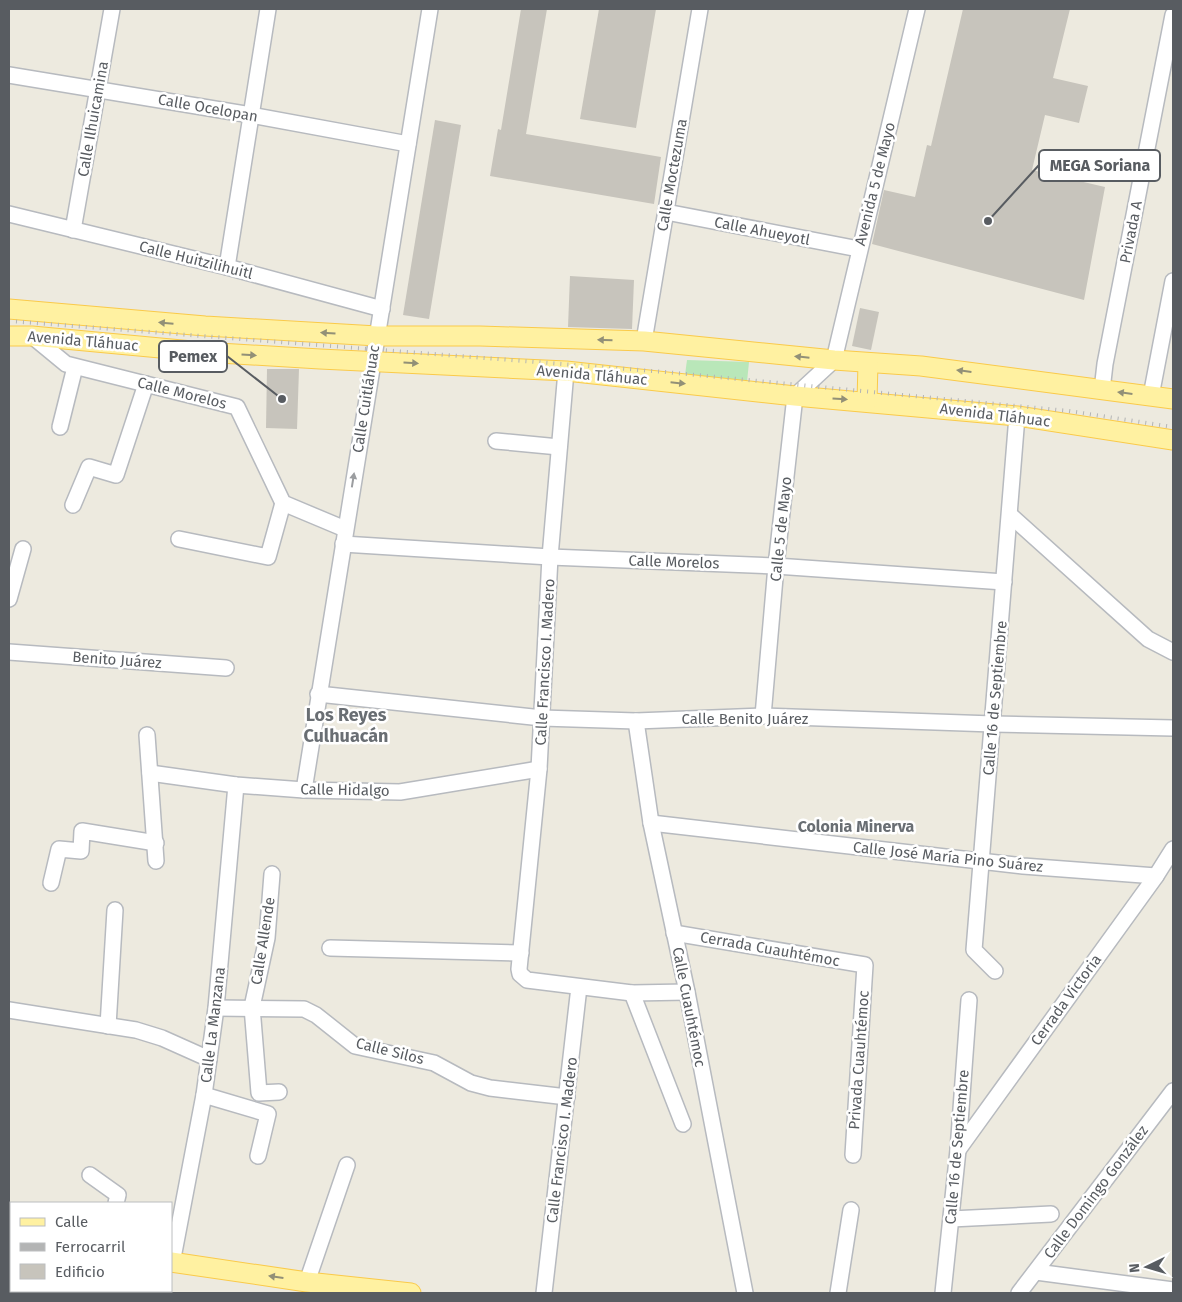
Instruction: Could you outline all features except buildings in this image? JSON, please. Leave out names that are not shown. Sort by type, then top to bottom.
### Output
[{"type":"main road","name":"Avenida Tláhuac","points":[[9,310],[206,326],[377,336],[480,336],[644,341],[868,364],[922,366],[1173,399]]},
{"type":"main road","points":[[203,352],[206,326]]},
{"type":"main road","name":"Avenida Tláhuac","points":[[9,336],[32,336],[203,352],[566,371],[795,396],[1017,416],[1173,440]]},
{"type":"main road","points":[[867,401],[868,364]]},
{"type":"main road","points":[[172,1262],[307,1282],[411,1293]]},
{"type":"street","name":"Calle Ilhuicamina","points":[[74,230],[112,9]]},
{"type":"street","points":[[227,267],[268,9]]},
{"type":"street","name":"Calle Cuitláhuac","points":[[304,790],[430,9]]},
{"type":"street","name":"Calle Moctezuma","points":[[644,341],[700,9]]},
{"type":"street","name":"Avenida 5 de Mayo","points":[[834,360],[859,249],[918,9]]},
{"type":"street","name":"Privada A","points":[[1102,390],[1105,364],[1173,15]]},
{"type":"street","name":"Calle Ocelopan","points":[[9,75],[250,115],[408,144]]},
{"type":"street","name":"Calle Ahueyotl","points":[[666,212],[859,249]]},
{"type":"street","name":"Calle Huitzilihuitl","points":[[9,214],[227,267],[382,309]]},
{"type":"street","points":[[1151,396],[1173,281]]},
{"type":"street","name":"Calle Morelos","points":[[32,336],[66,364],[237,407],[283,503]]},
{"type":"street","points":[[795,396],[834,360]]},
{"type":"street","points":[[60,427],[75,367]]},
{"type":"street","name":"Calle Francisco I. Madero","points":[[566,371],[550,557],[539,769],[520,974],[527,980],[632,993],[686,992]]},
{"type":"street","points":[[74,506],[89,467],[116,474],[146,384]]},
{"type":"street","name":"Calle 5 de Mayo","points":[[763,716],[776,566],[795,396]]},
{"type":"street","name":"Calle 16 de Septiembre","points":[[995,971],[974,950],[1017,416]]},
{"type":"street","points":[[496,442],[559,447]]},
{"type":"street","points":[[179,539],[268,558],[283,503],[345,528]]},
{"type":"street","points":[[1010,515],[1148,640],[1173,652]]},
{"type":"street","name":"Calle Morelos","points":[[343,544],[550,557],[776,566],[1004,582]]},
{"type":"street","points":[[10,590],[23,549]]},
{"type":"street","name":"Benito Juárez","points":[[9,652],[226,668]]},
{"type":"street","name":"Calle Benito Juárez","points":[[318,694],[542,718],[636,721],[763,716],[1173,728]]},
{"type":"street","name":"Calle Cuauhtémoc","points":[[636,721],[651,823],[745,1293]]},
{"type":"street","points":[[147,735],[156,861]]},
{"type":"street","name":"Calle Hidalgo","points":[[150,773],[236,785],[304,790],[400,792],[539,769]]},
{"type":"street","name":"Calle La Manzana","points":[[172,1262],[204,1095],[216,1008],[236,785]]},
{"type":"street","name":"Calle José María Pino Suárez","points":[[651,823],[981,862],[1156,876]]},
{"type":"street","points":[[51,883],[59,849],[81,851],[82,831],[156,843]]},
{"type":"street","name":"Cerrada Victoria","points":[[958,1150],[1156,876],[1173,849]]},
{"type":"street","name":"Calle Allende","points":[[272,874],[267,938],[252,1007],[259,1093],[280,1092]]},
{"type":"street","points":[[108,1026],[116,910]]},
{"type":"street","name":"Cerrada Cuauhtémoc","points":[[674,933],[865,965]]},
{"type":"street","points":[[330,948],[521,953]]},
{"type":"street","name":"Privada Cuauhtémoc","points":[[853,1155],[865,965]]},
{"type":"street","name":"Calle Francisco I. Madero","points":[[544,1293],[579,987]]},
{"type":"street","points":[[632,993],[683,1124]]},
{"type":"street","name":"Calle 16 de Septiembre","points":[[943,1293],[958,1150],[969,1000]]},
{"type":"street","name":"Calle Silos","points":[[216,1008],[304,1009],[316,1015],[355,1046],[434,1063],[471,1083],[490,1088],[567,1097]]},
{"type":"street","points":[[9,1010],[136,1030],[162,1038],[209,1059]]},
{"type":"street","name":"Calle Domingo González","points":[[1019,1293],[1173,1092]]},
{"type":"street","points":[[204,1095],[268,1114],[258,1156]]},
{"type":"street","points":[[307,1282],[347,1165]]},
{"type":"street","points":[[90,1175],[118,1195],[116,1202]]},
{"type":"street","points":[[838,1293],[851,1210]]},
{"type":"street","points":[[950,1219],[1051,1214]]},
{"type":"street","points":[[1036,1272],[1173,1290]]},
{"type":"green space","points":[[687,360],[749,362],[747,382],[685,375]]},
{"type":"railway","points":[[9,321],[665,372],[1069,411],[1173,427]]},
{"type":"place","name":"MEGA Soriana","points":[[988,221]]},
{"type":"place","name":"Pemex","points":[[282,399]]},
{"type":"district","name":"Los Reyes Culhuacán","points":[[346,725]]},
{"type":"district","name":"Colonia Minerva","points":[[856,826]]}]
